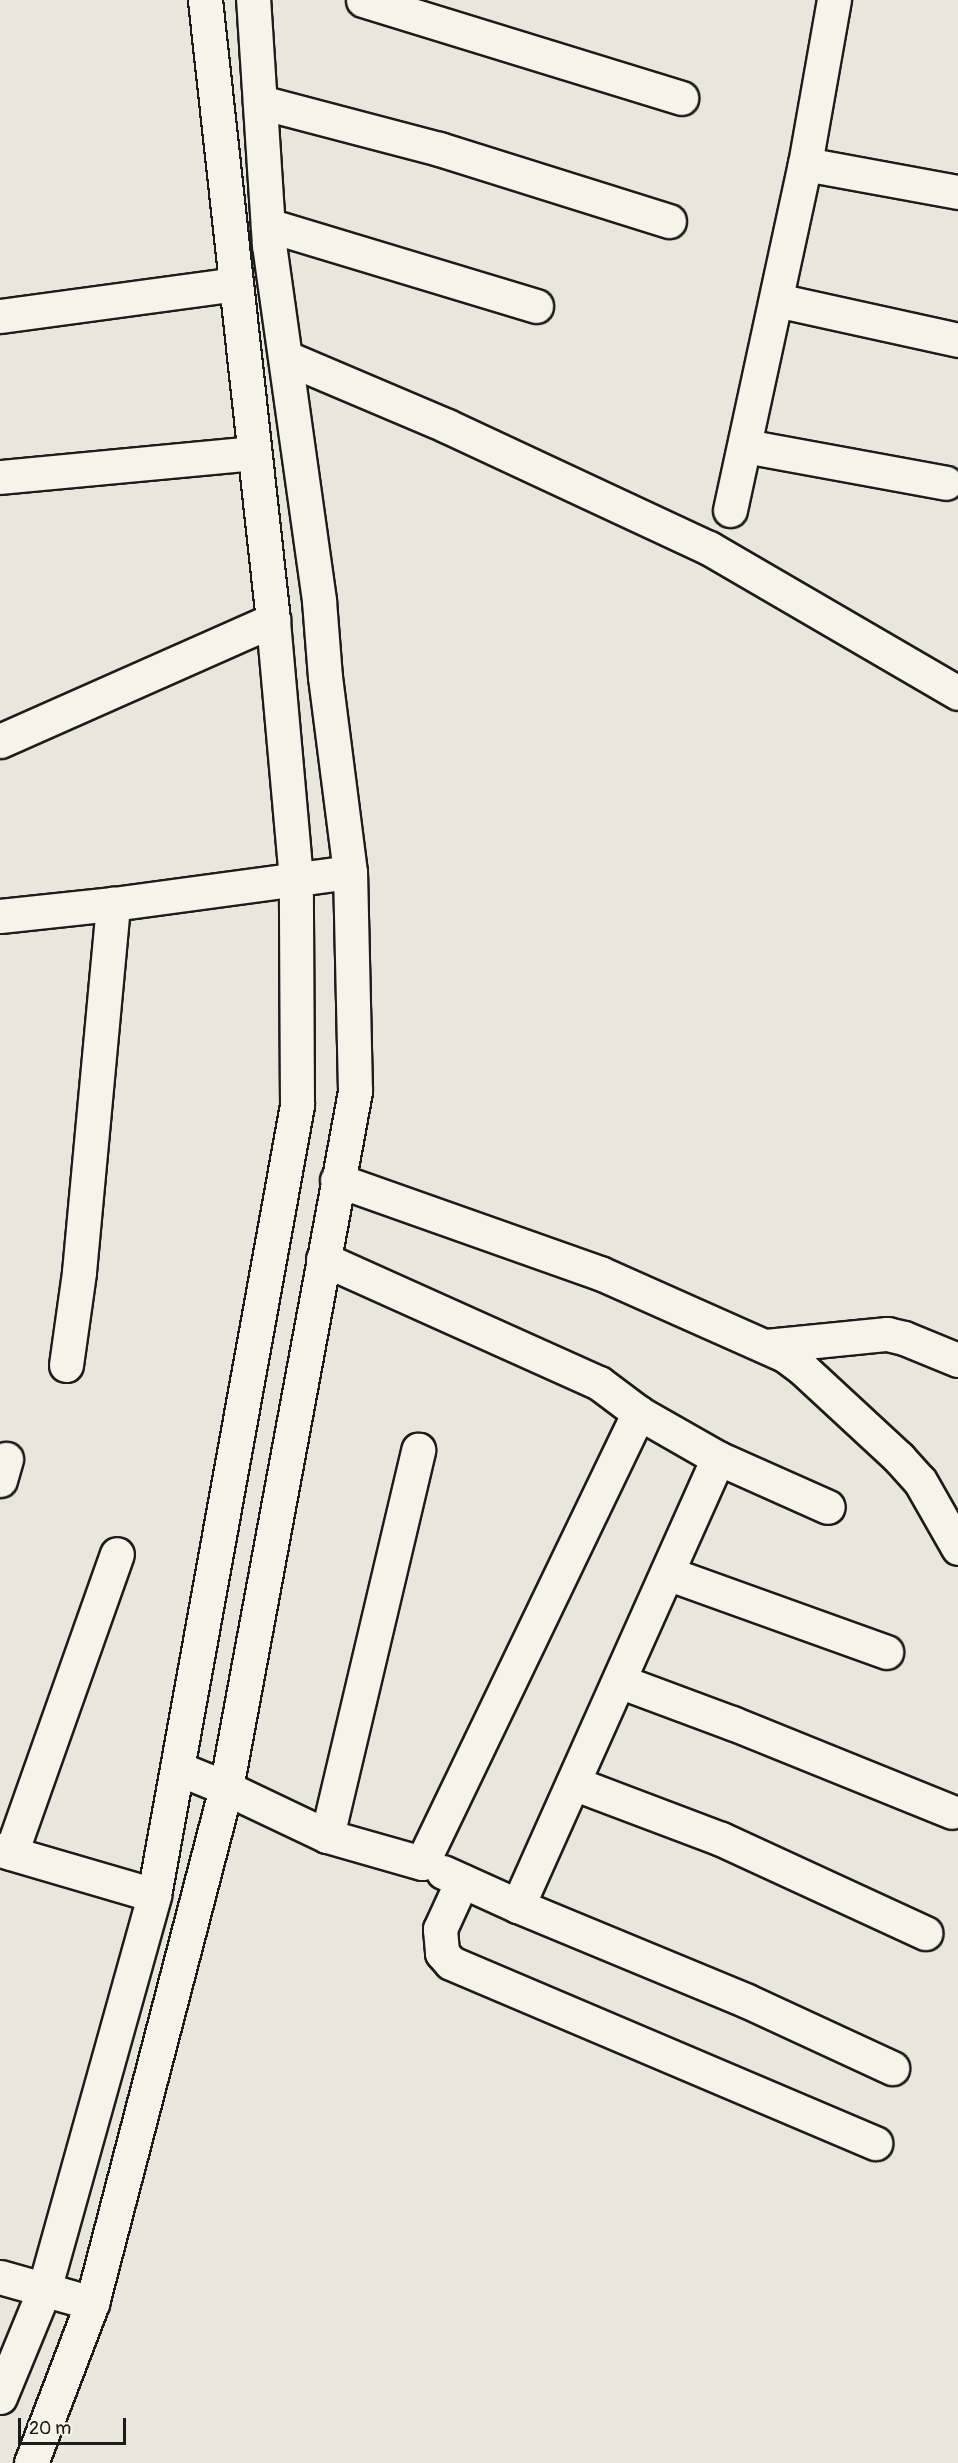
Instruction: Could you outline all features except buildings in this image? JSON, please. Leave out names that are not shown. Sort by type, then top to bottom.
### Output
[{"type":"street","points":[[0,2397],[44,2290],[154,1895],[297,1105],[296,879],[273,620],[205,0]]},
{"type":"street","points":[[31,2463],[92,2303],[226,1788],[355,1091],[350,872],[325,677],[319,600],[296,449],[287,358],[268,225],[253,0]]},
{"type":"street","points":[[363,0],[681,98]]},
{"type":"street","points":[[730,510],[805,164],[834,0]]},
{"type":"street","points":[[260,102],[439,150],[669,221]]},
{"type":"street","points":[[805,164],[958,192]]},
{"type":"street","points":[[268,225],[536,306]]},
{"type":"street","points":[[0,316],[236,284]]},
{"type":"street","points":[[776,300],[958,340]]},
{"type":"street","points":[[287,358],[447,426],[709,548],[958,693]]},
{"type":"street","points":[[745,446],[946,483]]},
{"type":"street","points":[[0,477],[254,453]]},
{"type":"street","points":[[0,741],[273,620]]},
{"type":"street","points":[[0,916],[113,904],[350,872]]},
{"type":"street","points":[[66,1365],[79,1272],[113,904]]},
{"type":"street","points":[[337,1180],[590,1269],[766,1346],[803,1369],[899,1458],[920,1481],[958,1548]]},
{"type":"street","points":[[323,1260],[599,1383],[639,1413],[718,1458],[828,1507]]},
{"type":"street","points":[[766,1346],[887,1334],[904,1338],[958,1360]]},
{"type":"street","points":[[254,1347],[304,1358]]},
{"type":"street","points":[[422,1863],[639,1413]]},
{"type":"street","points":[[327,1836],[418,1450]]},
{"type":"street","points":[[518,1906],[718,1458]]},
{"type":"street","points":[[117,1554],[6,1851],[154,1895]]},
{"type":"street","points":[[667,1573],[886,1652]]},
{"type":"street","points":[[619,1681],[952,1812]]},
{"type":"street","points":[[177,1768],[226,1788],[327,1836],[422,1863],[518,1906],[747,2001],[892,2068]]},
{"type":"street","points":[[573,1783],[721,1839],[925,1933]]},
{"type":"street","points":[[462,1881],[440,1929],[442,1953],[451,1963],[874,2143]]},
{"type":"street","points":[[0,2277],[92,2303]]}]
